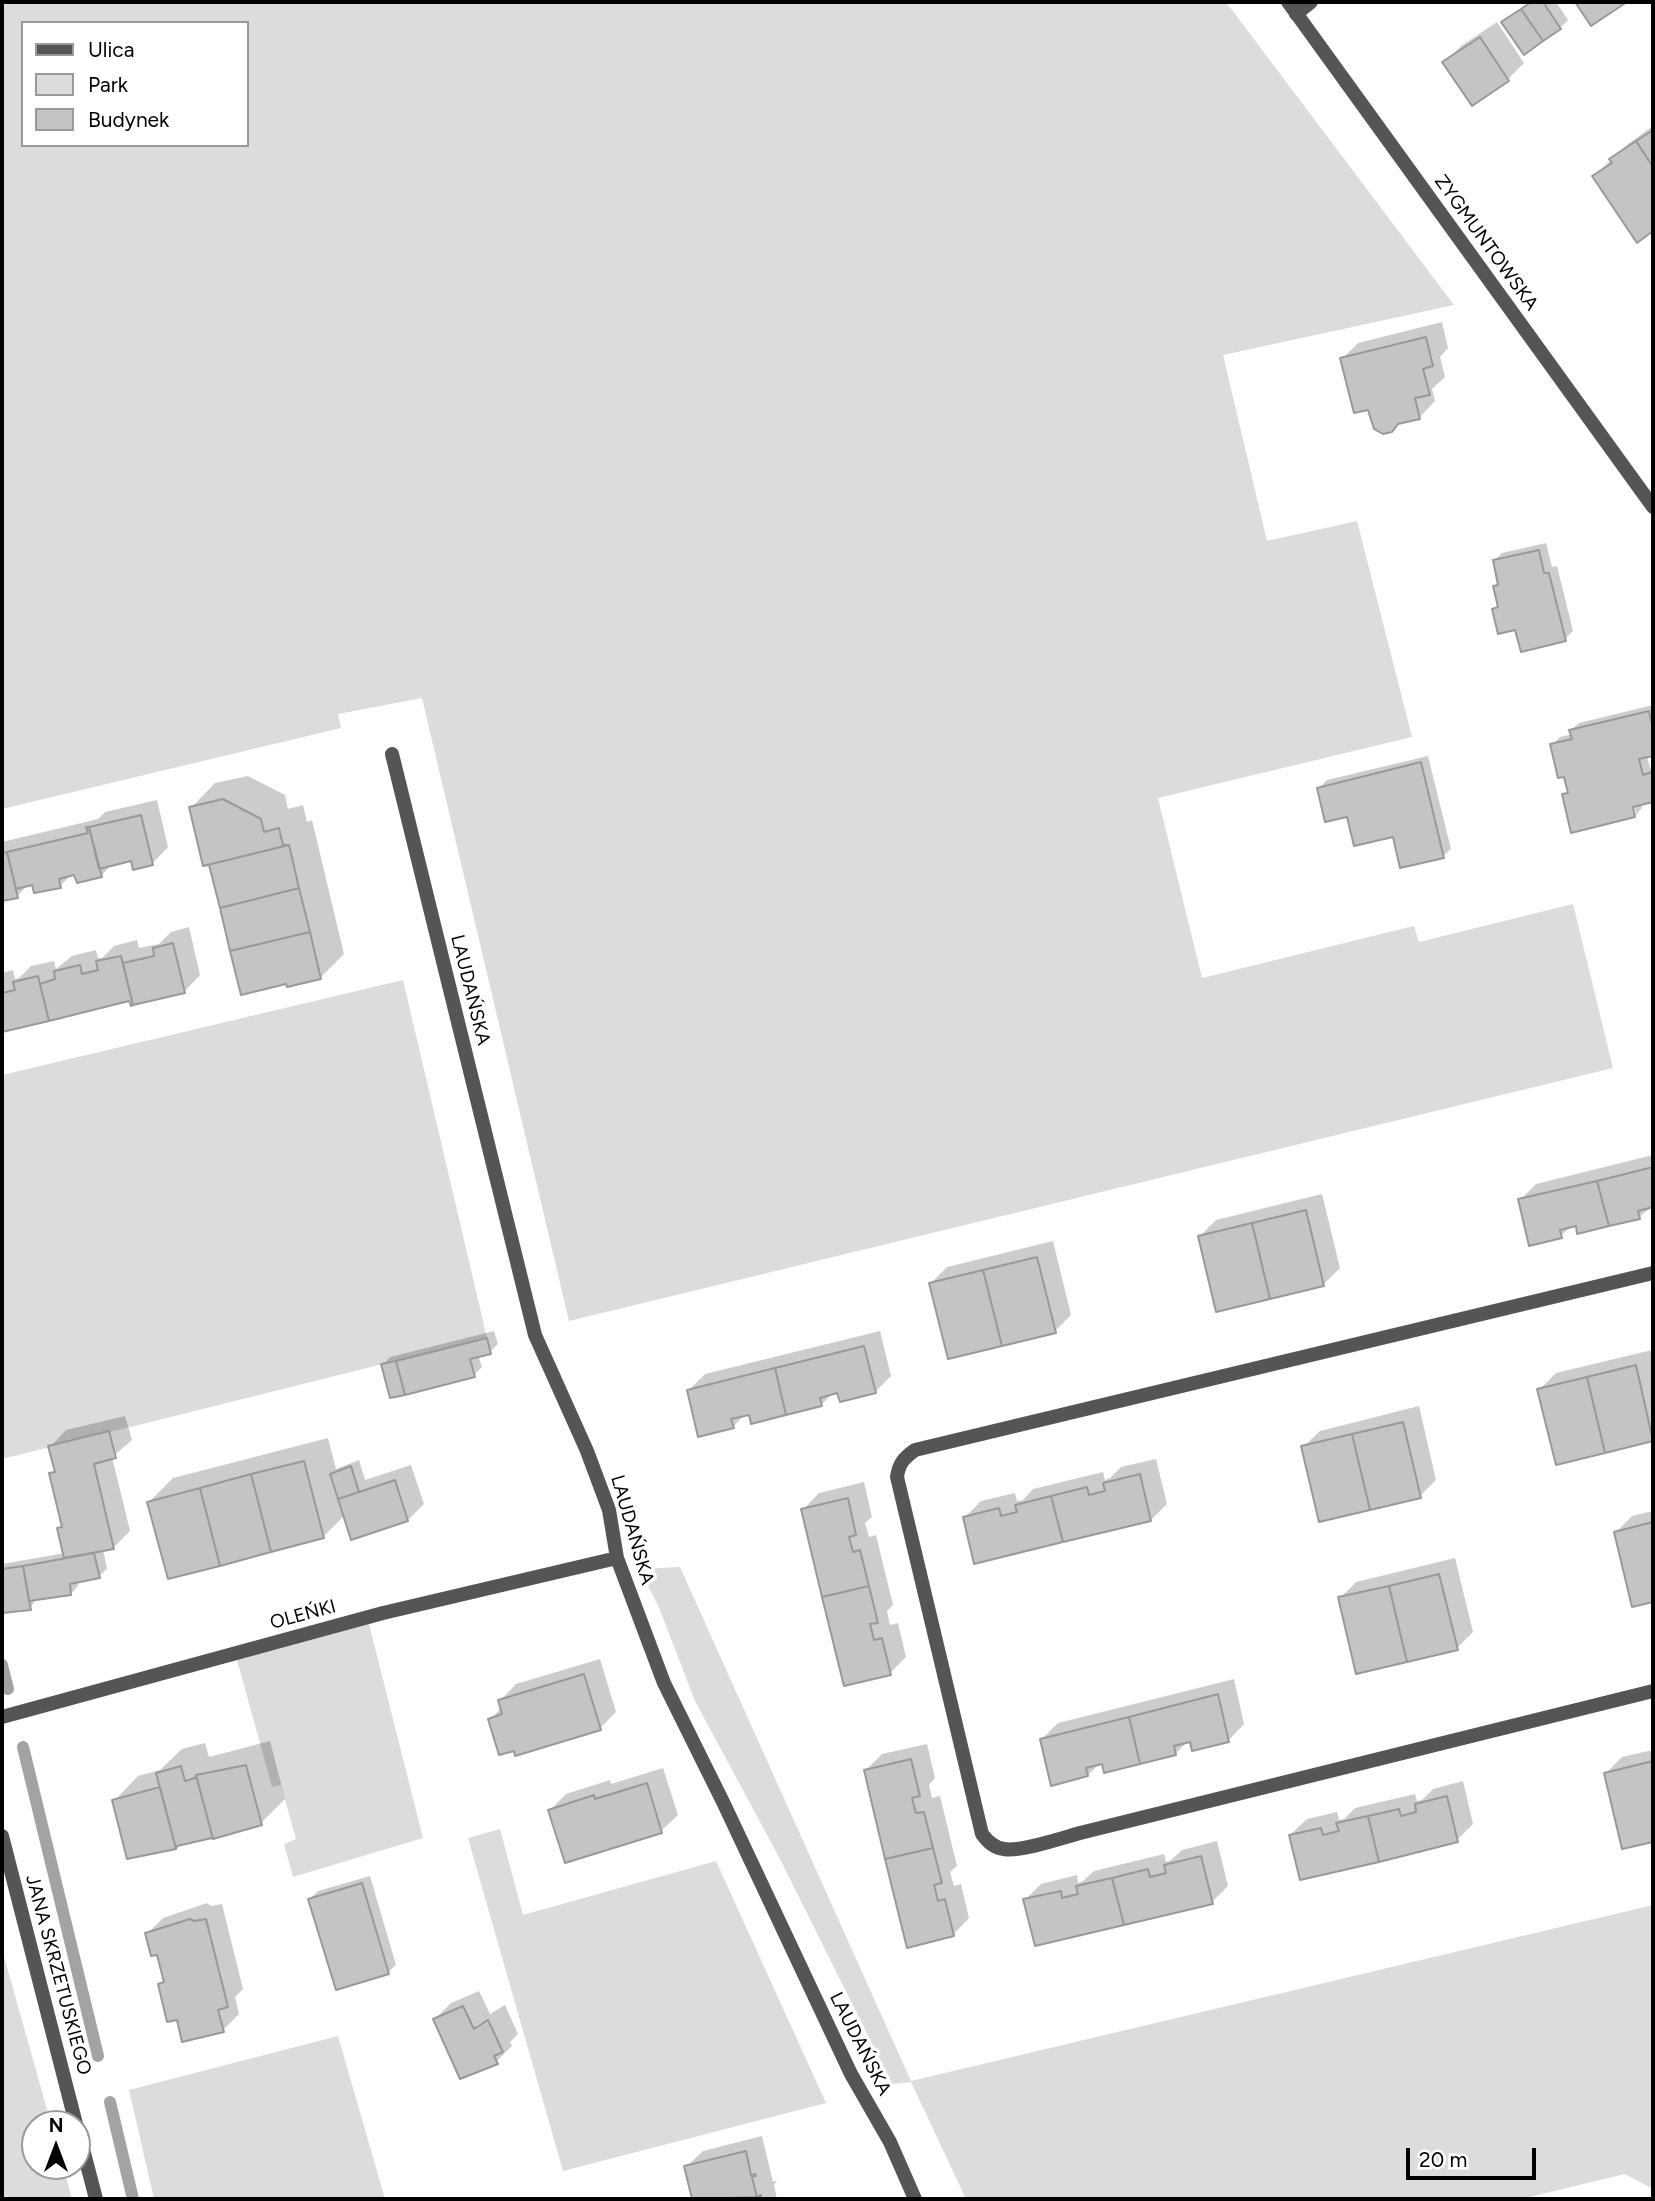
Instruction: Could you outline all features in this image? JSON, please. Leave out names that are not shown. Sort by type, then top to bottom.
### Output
[{"type":"street","points":[[1292,8],[1311,2]]},
{"type":"street","name":"ZYGMUNTOWSKA","points":[[1292,8],[1653,507]]},
{"type":"street","name":"LAUDAŃSKA","points":[[392,754],[535,1335],[587,1451],[609,1510],[617,1558],[664,1683],[851,2074],[890,2142],[915,2199]]},
{"type":"street","points":[[1653,1273],[915,1450],[904,1457],[897,1477],[982,1834],[990,1844],[1003,1849],[1014,1849],[1080,1833],[1653,1691]]},
{"type":"street","name":"OLEŃKI","points":[[2,1717],[383,1613],[617,1558]]},
{"type":"street","name":"JANA SKRZETUSKIEGO","points":[[2,1836],[73,2110]]},
{"type":"street","name":"JANA SKRZETUSKIEGO","points":[[91,2180],[96,2199]]},
{"type":"green space","points":[[2,2],[1226,2],[1454,305],[1223,355],[1267,541],[1357,521],[1412,737],[1158,798],[1202,978],[1414,926],[1419,942],[1573,904],[1613,1068],[569,1321],[422,698],[338,714],[341,728],[2,809]]},
{"type":"green space","points":[[403,980],[487,1338],[2,1459],[2,1075]]},
{"type":"green space","points":[[680,1567],[911,2081],[1653,1905],[1653,2189],[1625,2174],[1521,2199],[966,2199],[911,2082],[892,2084],[780,1859],[695,1701],[660,1610],[640,1569]]},
{"type":"green space","points":[[369,1624],[423,1838],[293,1877],[284,1844],[296,1839],[281,1785],[272,1787],[237,1660]]},
{"type":"green space","points":[[500,1829],[523,1915],[716,1861],[826,2103],[563,2171],[468,1838]]},
{"type":"green space","points":[[2,1949],[47,2110],[21,2110],[21,2180],[67,2180],[72,2199],[2,2199]]},
{"type":"green space","points":[[338,2036],[385,2199],[154,2199],[129,2090]]},
{"type":"building","points":[[1531,2],[1543,2],[1561,29],[1543,41],[1521,9]]},
{"type":"building","points":[[1575,2],[1627,2],[1591,26]]},
{"type":"building","points":[[1521,9],[1543,41],[1524,55],[1501,22]]},
{"type":"building","points":[[1480,37],[1509,81],[1472,106],[1442,62]]},
{"type":"building","points":[[1653,130],[1653,167],[1636,141]]},
{"type":"building","points":[[1636,141],[1653,167],[1653,231],[1637,243],[1592,176],[1612,163],[1609,159]]},
{"type":"building","points":[[1426,337],[1433,366],[1423,369],[1430,395],[1415,398],[1420,419],[1398,424],[1392,432],[1383,434],[1374,429],[1368,410],[1354,413],[1340,358]]},
{"type":"building","points":[[1539,550],[1544,573],[1549,573],[1566,641],[1521,652],[1515,630],[1498,634],[1492,609],[1498,607],[1493,586],[1498,585],[1493,560]]},
{"type":"building","points":[[1649,711],[1653,729],[1653,756],[1639,759],[1643,775],[1652,772],[1653,802],[1633,807],[1635,817],[1571,833],[1562,794],[1568,793],[1564,777],[1558,778],[1550,744],[1572,739],[1569,730]]},
{"type":"building","points":[[1421,762],[1444,858],[1400,868],[1393,837],[1354,846],[1347,817],[1325,822],[1317,788]]},
{"type":"building","points":[[223,799],[261,819],[264,832],[279,828],[283,845],[289,845],[203,866],[189,807]]},
{"type":"building","points":[[141,815],[153,865],[133,870],[131,861],[99,869],[89,827]]},
{"type":"building","points":[[86,827],[89,827],[102,877],[77,883],[74,875],[59,879],[61,888],[34,893],[32,885],[16,889],[7,852],[88,833]]},
{"type":"building","points":[[289,845],[299,888],[220,908],[209,865],[203,866]]},
{"type":"building","points":[[7,852],[18,898],[2,901],[2,853]]},
{"type":"building","points":[[299,888],[310,932],[230,951],[220,908]]},
{"type":"building","points":[[310,932],[321,979],[241,995],[230,951]]},
{"type":"building","points":[[173,943],[185,993],[133,1005],[123,963],[154,956],[153,948]]},
{"type":"building","points":[[121,956],[133,1005],[131,1006],[129,1001],[49,1021],[40,984],[55,979],[54,971],[80,965],[82,974],[98,970],[96,961]]},
{"type":"building","points":[[38,976],[49,1021],[2,1032],[2,993],[15,990],[13,982]]},
{"type":"building","points":[[1653,1167],[1653,1207],[1638,1211],[1640,1219],[1609,1226],[1597,1181]]},
{"type":"building","points":[[1597,1181],[1609,1226],[1577,1234],[1576,1226],[1560,1230],[1562,1238],[1529,1246],[1518,1199]]},
{"type":"building","points":[[1306,1210],[1324,1286],[1270,1299],[1252,1223]]},
{"type":"building","points":[[1252,1223],[1270,1299],[1216,1312],[1198,1236]]},
{"type":"building","points":[[1037,1257],[1056,1333],[1002,1346],[983,1270]]},
{"type":"building","points":[[983,1270],[1002,1346],[948,1359],[929,1283]]},
{"type":"building","points":[[487,1338],[491,1354],[470,1359],[475,1377],[405,1395],[396,1361]]},
{"type":"building","points":[[864,1346],[876,1393],[840,1402],[837,1393],[820,1398],[822,1406],[786,1415],[775,1368]]},
{"type":"building","points":[[396,1361],[405,1395],[390,1398],[381,1364]]},
{"type":"building","points":[[1636,1365],[1653,1441],[1605,1453],[1587,1377]]},
{"type":"building","points":[[775,1368],[786,1415],[751,1424],[749,1415],[731,1419],[734,1428],[698,1437],[687,1390]]},
{"type":"building","points":[[1587,1377],[1605,1453],[1556,1465],[1537,1389]]},
{"type":"building","points":[[1403,1422],[1421,1498],[1370,1510],[1352,1434]]},
{"type":"building","points":[[109,1431],[116,1458],[94,1464],[114,1549],[64,1558],[57,1528],[62,1527],[49,1473],[55,1472],[48,1446]]},
{"type":"building","points":[[1352,1434],[1370,1510],[1319,1522],[1301,1446]]},
{"type":"building","points":[[304,1461],[324,1538],[271,1552],[251,1474]]},
{"type":"building","points":[[351,1466],[359,1492],[338,1499],[330,1474]]},
{"type":"building","points":[[251,1474],[271,1552],[220,1566],[200,1488]]},
{"type":"building","points":[[1140,1474],[1151,1521],[1063,1542],[1051,1496],[1087,1487],[1089,1495],[1105,1491],[1103,1483]]},
{"type":"building","points":[[395,1480],[408,1521],[351,1540],[338,1499]]},
{"type":"building","points":[[200,1488],[220,1566],[168,1579],[147,1502]]},
{"type":"building","points":[[1051,1496],[1063,1542],[974,1564],[963,1517],[999,1508],[1001,1516],[1017,1512],[1015,1505]]},
{"type":"building","points":[[848,1498],[856,1535],[849,1537],[853,1552],[860,1550],[869,1586],[822,1597],[801,1509]]},
{"type":"building","points":[[1653,1522],[1653,1602],[1632,1607],[1614,1532]]},
{"type":"building","points":[[94,1553],[100,1578],[70,1584],[71,1595],[29,1601],[23,1566]]},
{"type":"building","points":[[23,1566],[31,1610],[2,1613],[2,1569]]},
{"type":"building","points":[[1439,1574],[1458,1650],[1407,1662],[1389,1586]]},
{"type":"building","points":[[869,1586],[878,1623],[870,1624],[874,1640],[882,1638],[891,1675],[844,1686],[822,1597]]},
{"type":"building","points":[[1389,1586],[1407,1662],[1356,1674],[1338,1597]]},
{"type":"building","points":[[584,1674],[601,1730],[515,1756],[514,1751],[499,1755],[488,1719],[502,1714],[498,1700]]},
{"type":"building","points":[[1218,1694],[1229,1742],[1192,1751],[1190,1742],[1174,1746],[1176,1755],[1140,1764],[1129,1717]]},
{"type":"building","points":[[1129,1717],[1140,1764],[1104,1773],[1102,1764],[1086,1768],[1088,1776],[1051,1786],[1040,1739]]},
{"type":"building","points":[[911,1759],[920,1796],[912,1798],[916,1813],[924,1812],[933,1848],[885,1859],[864,1770]]},
{"type":"building","points":[[1653,1761],[1653,1842],[1622,1849],[1604,1773]]},
{"type":"building","points":[[246,1765],[262,1825],[213,1839],[196,1775]]},
{"type":"building","points":[[181,1766],[185,1781],[195,1778],[196,1775],[213,1839],[177,1846],[176,1849],[156,1773]]},
{"type":"building","points":[[647,1783],[662,1833],[565,1863],[548,1810],[594,1795],[595,1799]]},
{"type":"building","points":[[160,1787],[176,1849],[127,1859],[112,1800]]},
{"type":"building","points":[[1447,1796],[1458,1842],[1379,1862],[1368,1816],[1399,1809],[1401,1816],[1416,1812],[1415,1804]]},
{"type":"building","points":[[1368,1816],[1379,1862],[1300,1880],[1289,1835],[1321,1828],[1323,1835],[1339,1831],[1336,1823]]},
{"type":"building","points":[[933,1848],[942,1883],[934,1885],[938,1901],[945,1899],[954,1936],[907,1948],[885,1859]]},
{"type":"building","points":[[1201,1856],[1213,1904],[1124,1925],[1112,1878],[1148,1869],[1150,1877],[1166,1873],[1164,1865]]},
{"type":"building","points":[[1112,1878],[1124,1925],[1035,1946],[1023,1899],[1061,1891],[1062,1898],[1078,1894],[1076,1886]]},
{"type":"building","points":[[362,1883],[389,1974],[336,1990],[308,1899]]},
{"type":"building","points":[[190,1919],[206,1919],[228,2007],[218,2010],[224,2032],[182,2042],[177,2020],[167,2022],[158,1984],[164,1982],[157,1955],[151,1956],[145,1933]]},
{"type":"building","points":[[463,2006],[474,2029],[488,2020],[503,2052],[494,2056],[498,2064],[460,2079],[433,2019]]},
{"type":"building","points":[[746,2151],[751,2175],[756,2176],[752,2177],[757,2197],[761,2197],[692,2199],[684,2166]]},
{"type":"waterway","points":[[2,1665],[8,1689]]},
{"type":"waterway","points":[[23,1747],[98,2056]]},
{"type":"waterway","points":[[110,2102],[133,2199]]}]
